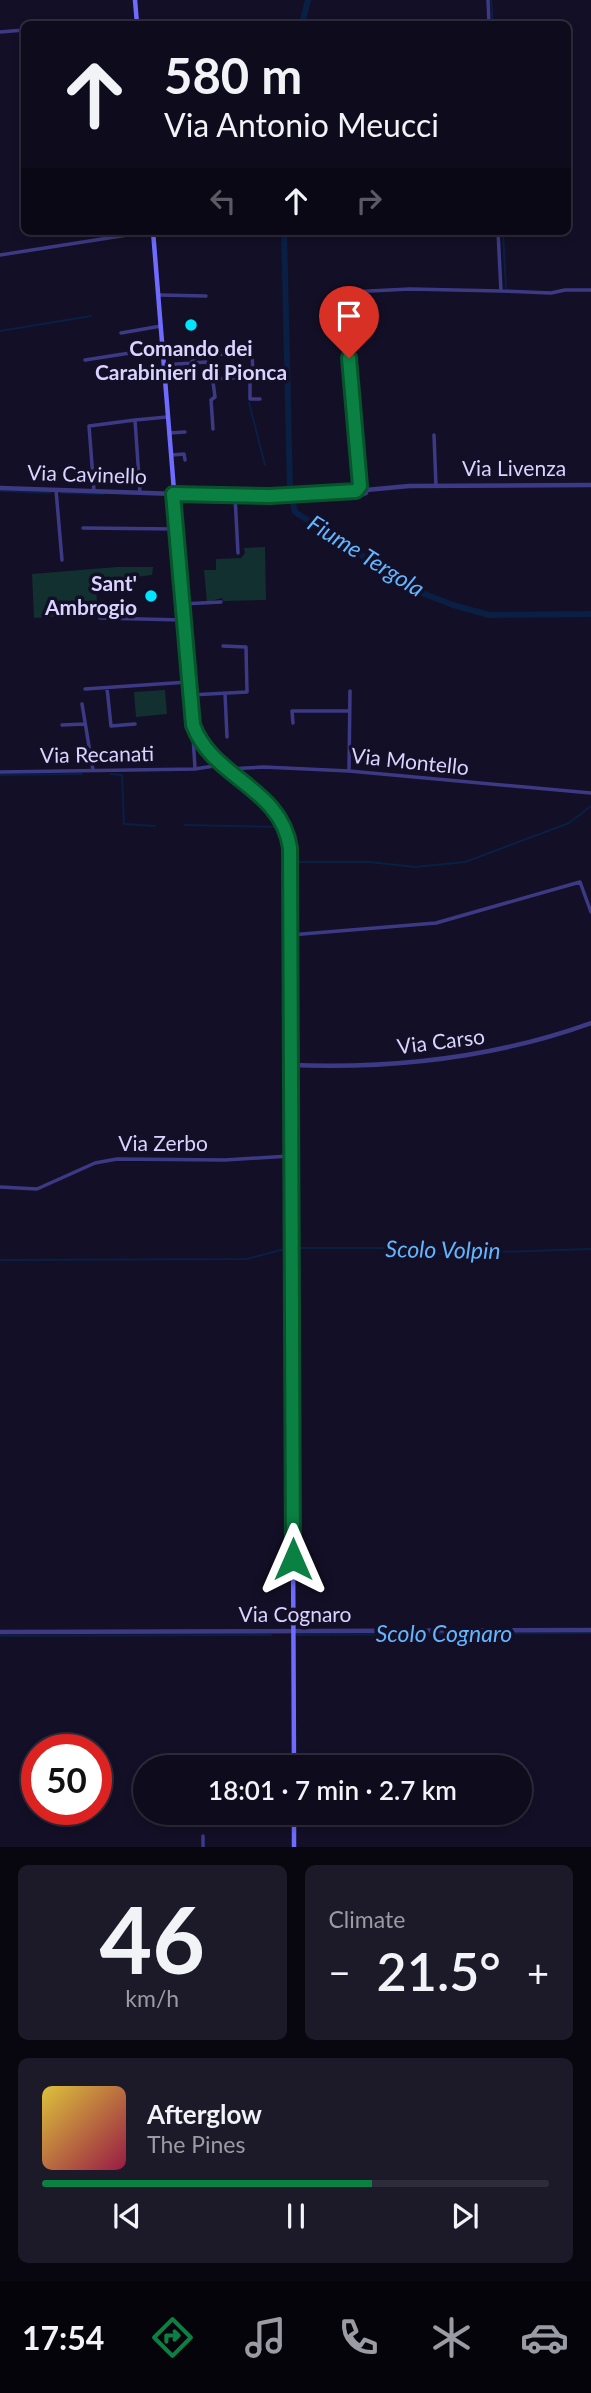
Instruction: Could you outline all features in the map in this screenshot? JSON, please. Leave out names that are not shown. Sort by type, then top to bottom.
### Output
[{"type":"main road","points":[[135,0],[137,21]]},
{"type":"main road","points":[[153,235],[188,682],[196,733],[220,765],[268,801],[285,829],[290,848],[293,1755]]},
{"type":"main road","points":[[294,1825],[294,1847]]},
{"type":"street","points":[[488,0],[489,21]]},
{"type":"street","points":[[0,32],[21,30]]},
{"type":"street","points":[[0,255],[128,235]]},
{"type":"street","points":[[498,235],[501,291]]},
{"type":"street","points":[[361,489],[350,385],[347,305],[349,292],[410,289],[551,293],[560,290],[591,290]]},
{"type":"street","points":[[158,295],[205,296]]},
{"type":"street","points":[[121,333],[161,326]]},
{"type":"street","points":[[85,360],[162,348]]},
{"type":"street","points":[[191,363],[196,356],[250,352],[253,375],[250,377],[250,398],[260,399]]},
{"type":"street","points":[[164,365],[208,363],[215,397],[211,400],[213,429]]},
{"type":"street","points":[[213,379],[250,377]]},
{"type":"street","points":[[94,491],[89,426],[167,417]]},
{"type":"street","points":[[135,420],[140,493]]},
{"type":"street","points":[[169,433],[184,432]]},
{"type":"street","name":"Via Livenza","points":[[434,435],[436,486]]},
{"type":"street","points":[[170,455],[184,454],[185,460]]},
{"type":"street","name":"Via Livenza","points":[[173,494],[286,496],[436,486],[591,485]]},
{"type":"street","name":"Via Cavinello","points":[[0,488],[173,494]]},
{"type":"street","points":[[56,490],[62,560]]},
{"type":"street","points":[[235,496],[238,553]]},
{"type":"street","points":[[83,528],[176,529]]},
{"type":"street","points":[[182,604],[220,602]]},
{"type":"street","points":[[100,618],[183,620]]},
{"type":"street","points":[[190,695],[247,692],[246,647],[223,646]]},
{"type":"street","points":[[85,689],[188,682]]},
{"type":"street","points":[[107,688],[111,726],[135,724]]},
{"type":"street","points":[[349,771],[350,691]]},
{"type":"street","points":[[225,693],[227,737]]},
{"type":"street","points":[[82,704],[93,771]]},
{"type":"street","points":[[293,723],[292,711],[349,711]]},
{"type":"street","points":[[62,725],[85,724]]},
{"type":"street","points":[[195,769],[193,737],[196,733]]},
{"type":"street","name":"Via Recanati","points":[[0,772],[195,769],[220,765]]},
{"type":"street","name":"Via Montello","points":[[227,770],[264,767],[349,771],[591,793]]},
{"type":"street","points":[[290,935],[436,923],[580,882],[591,912]]},
{"type":"street","name":"Via Carso","points":[[291,1065],[365,1066],[463,1057],[527,1044],[591,1023]]},
{"type":"street","name":"Via Zerbo","points":[[0,1187],[37,1189],[95,1163],[117,1159],[225,1160],[290,1156]]},
{"type":"street","name":"Via Cognaro","points":[[0,1632],[591,1630]]},
{"type":"street","points":[[203,1836],[203,1847]]},
{"type":"green space","points":[[265,547],[266,600],[223,601],[222,598],[207,602],[204,570],[216,570],[216,559],[241,558],[245,553],[244,548]]},
{"type":"green space","points":[[153,567],[152,575],[96,582],[97,604],[63,607],[64,616],[34,618],[32,574]]},
{"type":"green space","points":[[165,690],[167,714],[136,717],[134,692]]},
{"type":"waterway","name":"Fiume Tergola","points":[[303,21],[308,0]]},
{"type":"waterway","points":[[491,0],[493,21]]},
{"type":"waterway","name":"Fiume Tergola","points":[[284,235],[290,490],[295,512],[417,591],[453,605],[489,615],[591,614]]},
{"type":"waterway","points":[[503,235],[506,289]]},
{"type":"waterway","points":[[0,331],[91,316]]},
{"type":"waterway","points":[[199,351],[250,348]]},
{"type":"waterway","points":[[249,403],[265,465]]},
{"type":"waterway","points":[[0,491],[51,493]]},
{"type":"waterway","points":[[62,493],[103,494]]},
{"type":"waterway","points":[[267,499],[276,501]]},
{"type":"waterway","points":[[0,775],[82,774]]},
{"type":"waterway","points":[[111,774],[122,775],[124,824],[155,826]]},
{"type":"waterway","points":[[289,827],[294,862],[369,862],[415,867],[465,862],[569,823],[591,806]]},
{"type":"waterway","points":[[185,825],[280,827]]},
{"type":"waterway","name":"Scolo Volpin","points":[[0,1260],[247,1259],[288,1248]]},
{"type":"waterway","name":"Scolo Volpin","points":[[294,1248],[411,1248],[436,1254],[591,1249]]},
{"type":"waterway","name":"Scolo Cognaro","points":[[297,1635],[591,1633]]},
{"type":"waterway","name":"Scolo Cognaro","points":[[0,1636],[271,1635]]},
{"type":"place","name":"Comando dei Carabinieri di Pionca","points":[[191,325]]},
{"type":"place","name":"Sant' Ambrogio","points":[[151,596]]},
{"type":"route","points":[[293,1559],[290,848],[285,829],[274,807],[213,758],[193,725],[173,494],[286,496],[356,491],[360,486],[349,358]]}]
